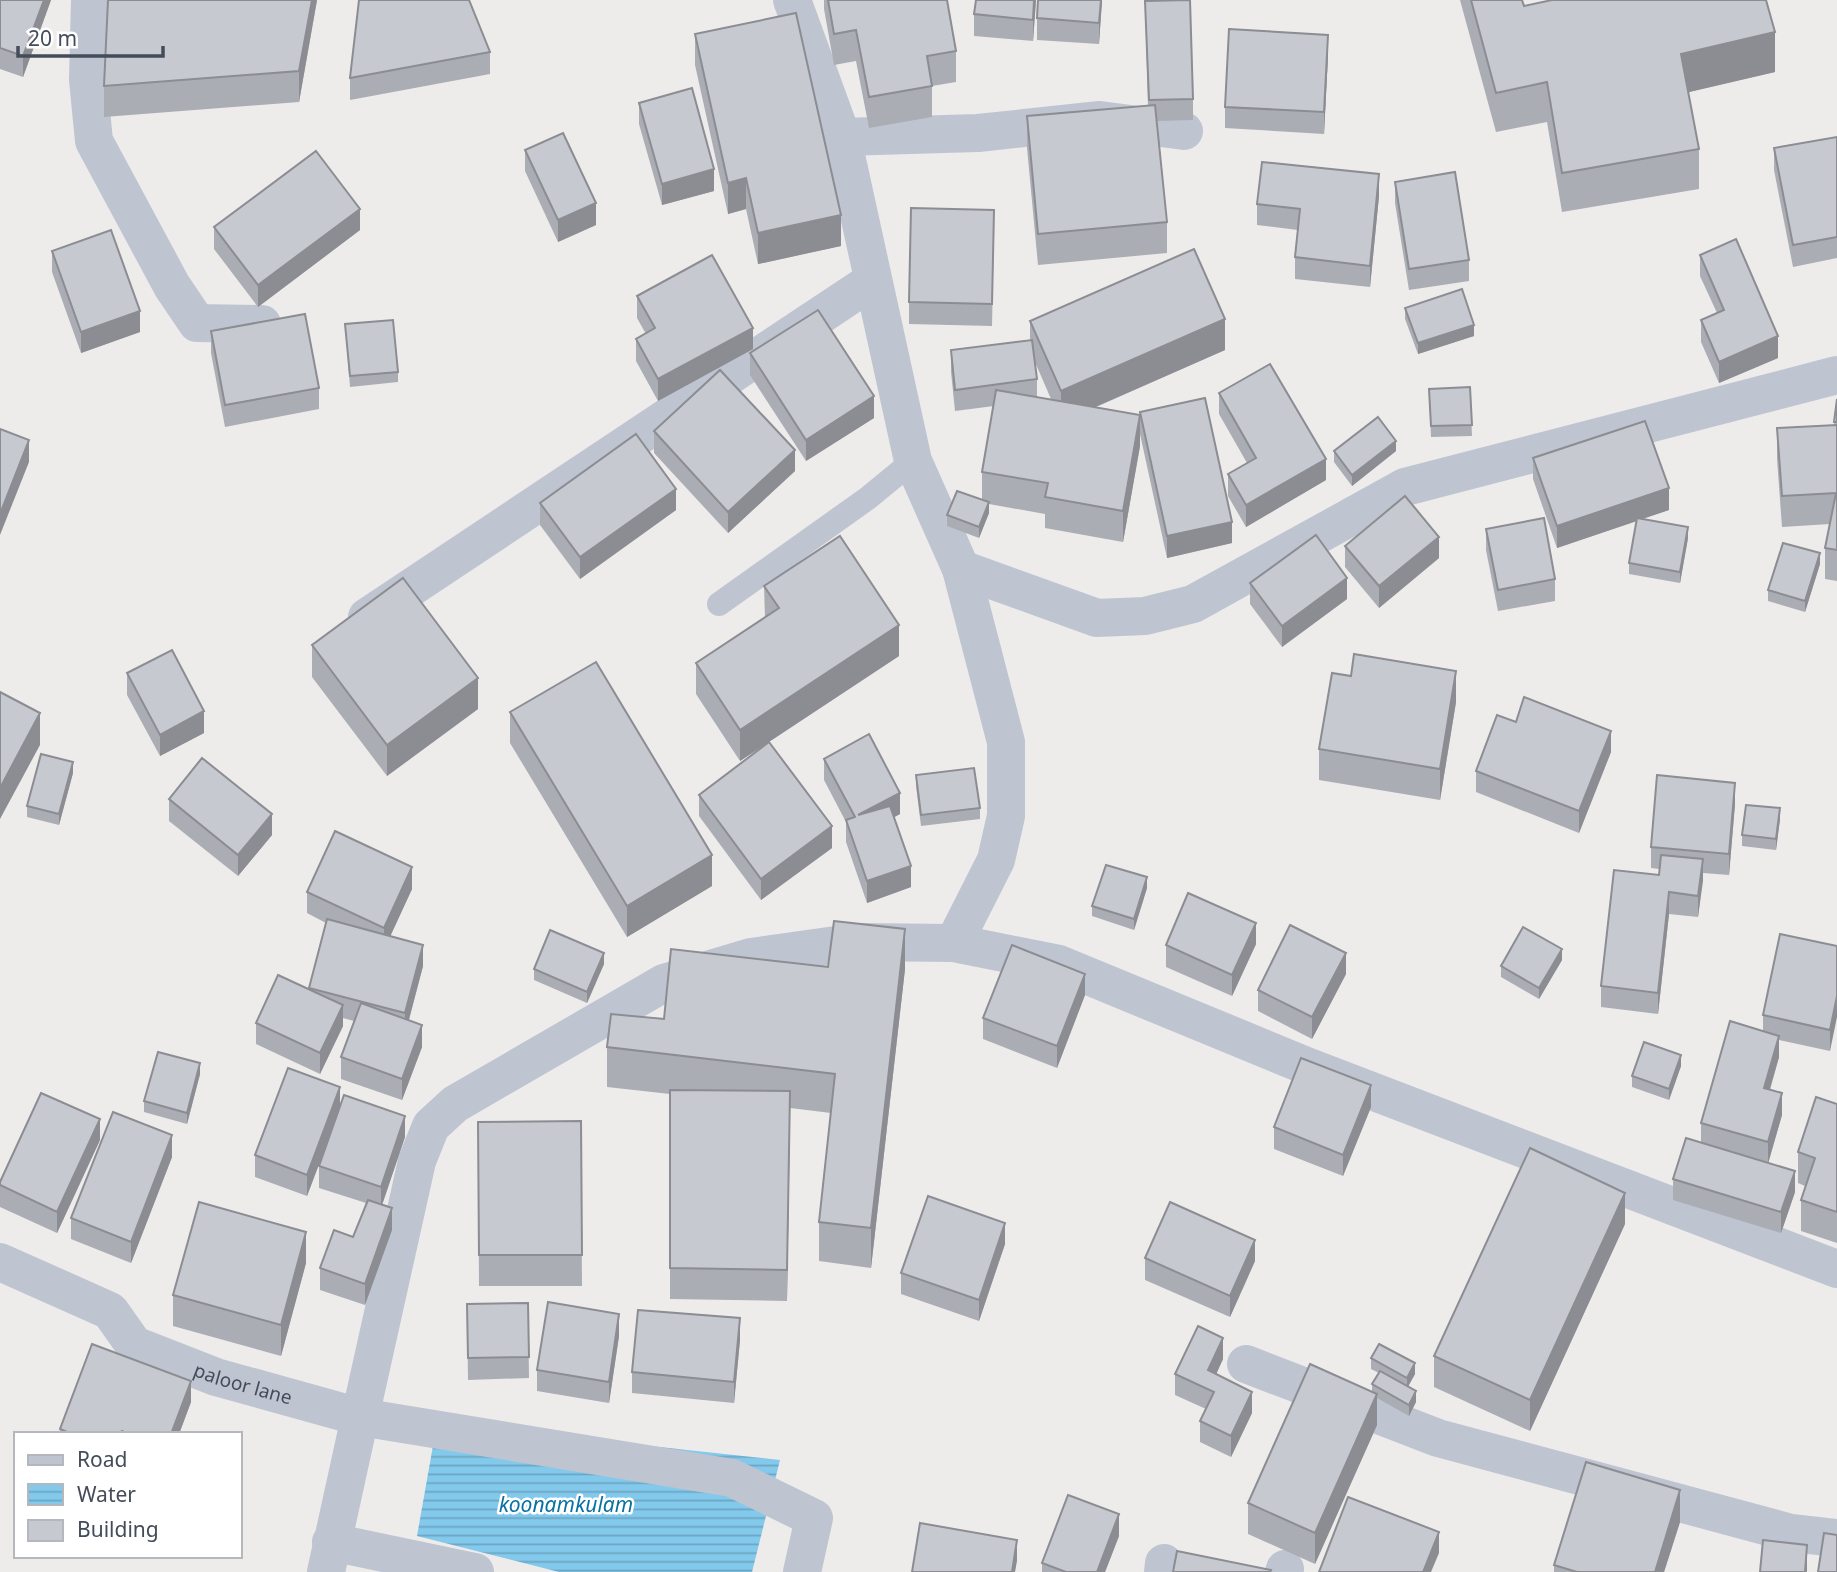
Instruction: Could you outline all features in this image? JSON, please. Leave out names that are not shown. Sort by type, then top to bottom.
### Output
[{"type":"street","points":[[90,0],[88,80],[94,141],[172,286],[197,323],[262,324]]},
{"type":"street","points":[[792,0],[842,137],[913,461],[961,569],[1006,743],[1006,816],[996,860],[954,943]]},
{"type":"street","points":[[842,137],[978,133],[1100,120],[1184,131]]},
{"type":"street","points":[[341,634],[872,281]]},
{"type":"street","points":[[961,569],[1097,618],[1145,616],[1193,604],[1405,487],[1837,375]]},
{"type":"street","points":[[475,1572],[329,1557],[417,1161],[431,1126],[442,1114],[664,983],[751,957],[857,942],[954,943],[1059,964],[1309,1067],[1837,1269]]},
{"type":"street","name":"paloor lane","points":[[0,1262],[110,1311],[134,1345],[216,1377],[360,1417],[732,1478],[814,1518],[802,1572]]},
{"type":"street","points":[[1246,1364],[1438,1438],[1791,1533],[1837,1538]]},
{"type":"lane","points":[[719,604],[868,498],[913,461]]},
{"type":"water","name":"koonamkulam","points":[[437,1423],[780,1460],[752,1572],[559,1572],[417,1536]]},
{"type":"building","points":[[0,0],[44,0],[23,56],[0,48]]},
{"type":"building","points":[[108,0],[312,0],[299,71],[104,86]]},
{"type":"building","points":[[359,0],[469,0],[490,52],[350,78]]},
{"type":"building","points":[[828,0],[947,0],[956,51],[927,56],[932,86],[869,97],[856,30],[834,34]]},
{"type":"building","points":[[976,0],[1034,0],[1033,20],[974,14]]},
{"type":"building","points":[[1038,0],[1101,0],[1099,23],[1037,18]]},
{"type":"building","points":[[1190,0],[1193,99],[1149,100],[1145,1]]},
{"type":"building","points":[[1471,0],[1522,0],[1524,6],[1552,0],[1766,0],[1775,32],[1681,54],[1699,149],[1562,173],[1547,82],[1496,93]]},
{"type":"building","points":[[796,13],[841,215],[758,233],[746,178],[728,183],[695,34]]},
{"type":"building","points":[[1229,29],[1328,35],[1324,112],[1225,107]]},
{"type":"building","points":[[692,88],[714,169],[662,184],[639,103]]},
{"type":"building","points":[[1155,105],[1167,222],[1038,234],[1027,116]]},
{"type":"building","points":[[563,133],[596,203],[558,220],[525,150]]},
{"type":"building","points":[[1837,137],[1837,237],[1793,245],[1774,148]]},
{"type":"building","points":[[316,151],[360,209],[258,285],[214,227]]},
{"type":"building","points":[[1262,162],[1379,174],[1370,266],[1295,257],[1300,209],[1257,204]]},
{"type":"building","points":[[1455,172],[1469,260],[1409,269],[1395,182]]},
{"type":"building","points":[[911,208],[994,210],[992,304],[909,302]]},
{"type":"building","points":[[111,230],[140,311],[81,332],[52,251]]},
{"type":"building","points":[[1736,239],[1778,336],[1719,362],[1701,320],[1724,310],[1700,255]]},
{"type":"building","points":[[1194,249],[1225,319],[1061,391],[1030,321]]},
{"type":"building","points":[[712,255],[753,328],[658,379],[636,339],[655,328],[637,296]]},
{"type":"building","points":[[1462,289],[1474,325],[1418,343],[1405,308]]},
{"type":"building","points":[[818,310],[874,396],[806,440],[750,353]]},
{"type":"building","points":[[305,314],[319,388],[225,405],[211,331]]},
{"type":"building","points":[[393,320],[398,372],[350,376],[345,324]]},
{"type":"building","points":[[1032,340],[1037,379],[955,390],[951,350]]},
{"type":"building","points":[[1270,364],[1326,459],[1246,505],[1228,474],[1256,458],[1219,393]]},
{"type":"building","points":[[720,370],[795,450],[728,512],[654,431]]},
{"type":"building","points":[[1470,387],[1472,425],[1431,426],[1429,389]]},
{"type":"building","points":[[996,390],[1140,415],[1123,511],[1045,497],[1048,483],[982,472]]},
{"type":"building","points":[[1205,398],[1232,522],[1167,536],[1140,412]]},
{"type":"building","points":[[1837,399],[1837,422],[1834,422]]},
{"type":"building","points":[[1378,417],[1396,441],[1352,475],[1334,451]]},
{"type":"building","points":[[1645,421],[1669,488],[1557,526],[1533,458]]},
{"type":"building","points":[[1837,425],[1837,493],[1782,496],[1777,428]]},
{"type":"building","points":[[0,429],[29,440],[0,514]]},
{"type":"building","points":[[636,434],[676,489],[580,557],[540,503]]},
{"type":"building","points":[[957,491],[989,502],[979,527],[947,515]]},
{"type":"building","points":[[1837,493],[1837,550],[1825,548]]},
{"type":"building","points":[[1405,496],[1439,537],[1379,586],[1345,546]]},
{"type":"building","points":[[1544,518],[1555,579],[1498,590],[1486,529]]},
{"type":"building","points":[[1637,518],[1688,527],[1680,572],[1629,563]]},
{"type":"building","points":[[1316,535],[1347,578],[1282,626],[1250,583]]},
{"type":"building","points":[[840,536],[899,625],[740,730],[696,663],[779,608],[764,586]]},
{"type":"building","points":[[1783,543],[1820,553],[1805,601],[1768,590]]},
{"type":"building","points":[[403,578],[478,678],[387,745],[312,645]]},
{"type":"building","points":[[172,650],[204,711],[160,735],[127,673]]},
{"type":"building","points":[[1354,654],[1456,671],[1440,769],[1319,749],[1332,673],[1351,676]]},
{"type":"building","points":[[596,662],[712,855],[627,906],[510,712]]},
{"type":"building","points":[[0,692],[40,713],[0,788]]},
{"type":"building","points":[[1524,697],[1611,731],[1579,811],[1476,771],[1497,715],[1516,722]]},
{"type":"building","points":[[869,734],[900,793],[858,815],[890,806],[911,866],[867,881],[846,820],[855,817],[824,759]]},
{"type":"building","points":[[769,742],[832,826],[761,879],[699,795]]},
{"type":"building","points":[[41,754],[73,762],[59,814],[27,806]]},
{"type":"building","points":[[202,758],[272,814],[238,855],[169,799]]},
{"type":"building","points":[[974,768],[980,808],[921,815],[916,775]]},
{"type":"building","points":[[1657,775],[1735,783],[1729,854],[1651,847]]},
{"type":"building","points":[[1746,805],[1780,808],[1776,839],[1742,835]]},
{"type":"building","points":[[335,831],[412,867],[384,928],[307,892]]},
{"type":"building","points":[[1661,855],[1703,859],[1698,896],[1669,892],[1658,993],[1601,986],[1614,870],[1659,875]]},
{"type":"building","points":[[1106,865],[1147,877],[1134,919],[1092,906]]},
{"type":"building","points":[[1188,893],[1256,923],[1232,975],[1166,945]]},
{"type":"building","points":[[327,919],[423,945],[405,1013],[309,988]]},
{"type":"building","points":[[834,921],[905,929],[871,1228],[819,1222],[835,1074],[607,1047],[611,1014],[664,1019],[671,949],[828,967]]},
{"type":"building","points":[[1290,925],[1346,953],[1312,1017],[1258,990]]},
{"type":"building","points":[[1523,927],[1562,949],[1539,988],[1501,966]]},
{"type":"building","points":[[550,930],[604,953],[587,992],[534,969]]},
{"type":"building","points":[[1780,934],[1837,946],[1837,996],[1830,1030],[1763,1015]]},
{"type":"building","points":[[1012,945],[1085,974],[1057,1046],[983,1018]]},
{"type":"building","points":[[278,975],[343,1005],[320,1053],[256,1023]]},
{"type":"building","points":[[361,1003],[422,1025],[402,1079],[341,1057]]},
{"type":"building","points":[[1730,1021],[1779,1036],[1764,1088],[1782,1093],[1768,1142],[1701,1123]]},
{"type":"building","points":[[1644,1042],[1681,1055],[1669,1089],[1632,1076]]},
{"type":"building","points":[[158,1052],[200,1063],[187,1113],[144,1101]]},
{"type":"building","points":[[1301,1058],[1371,1085],[1343,1155],[1274,1127]]},
{"type":"building","points":[[288,1068],[340,1087],[307,1175],[255,1155]]},
{"type":"building","points":[[670,1090],[790,1091],[787,1270],[670,1268]]},
{"type":"building","points":[[41,1093],[100,1119],[57,1212],[0,1185]]},
{"type":"building","points":[[344,1095],[405,1116],[381,1187],[319,1166]]},
{"type":"building","points":[[1816,1097],[1837,1104],[1837,1212],[1801,1200],[1815,1158],[1798,1152]]},
{"type":"building","points":[[113,1112],[172,1135],[131,1242],[71,1218]]},
{"type":"building","points":[[581,1121],[582,1255],[479,1255],[478,1122]]},
{"type":"building","points":[[1686,1138],[1795,1171],[1781,1212],[1673,1179]]},
{"type":"building","points":[[1530,1148],[1625,1193],[1530,1400],[1434,1356]]},
{"type":"building","points":[[928,1196],[1005,1223],[979,1300],[901,1273]]},
{"type":"building","points":[[368,1200],[392,1208],[365,1284],[320,1268],[334,1230],[353,1237]]},
{"type":"building","points":[[199,1202],[306,1232],[281,1325],[173,1295]]},
{"type":"building","points":[[1170,1202],[1255,1240],[1230,1296],[1145,1258]]},
{"type":"building","points":[[548,1302],[619,1314],[609,1382],[537,1370]]},
{"type":"building","points":[[528,1303],[529,1357],[468,1358],[467,1304]]},
{"type":"building","points":[[638,1310],[740,1318],[734,1382],[632,1372]]},
{"type":"building","points":[[1198,1326],[1223,1338],[1208,1370],[1252,1392],[1231,1436],[1200,1421],[1214,1392],[1175,1374]]},
{"type":"building","points":[[92,1344],[191,1381],[172,1432],[67,1432],[60,1429]]},
{"type":"building","points":[[1379,1344],[1415,1363],[1407,1378],[1371,1358]]},
{"type":"building","points":[[1310,1364],[1377,1394],[1315,1533],[1248,1503]]},
{"type":"building","points":[[1380,1371],[1416,1391],[1409,1405],[1372,1384]]},
{"type":"building","points":[[1586,1462],[1680,1490],[1655,1572],[1577,1572],[1554,1565]]},
{"type":"building","points":[[1068,1495],[1119,1514],[1097,1572],[1066,1572],[1042,1563]]},
{"type":"building","points":[[1348,1497],[1439,1532],[1423,1572],[1319,1572]]},
{"type":"building","points":[[920,1523],[1017,1540],[1012,1572],[912,1572]]},
{"type":"building","points":[[1824,1533],[1837,1535],[1837,1572],[1818,1572]]},
{"type":"building","points":[[1763,1540],[1807,1545],[1805,1572],[1760,1572]]},
{"type":"building","points":[[1177,1551],[1271,1570],[1173,1572]]}]
